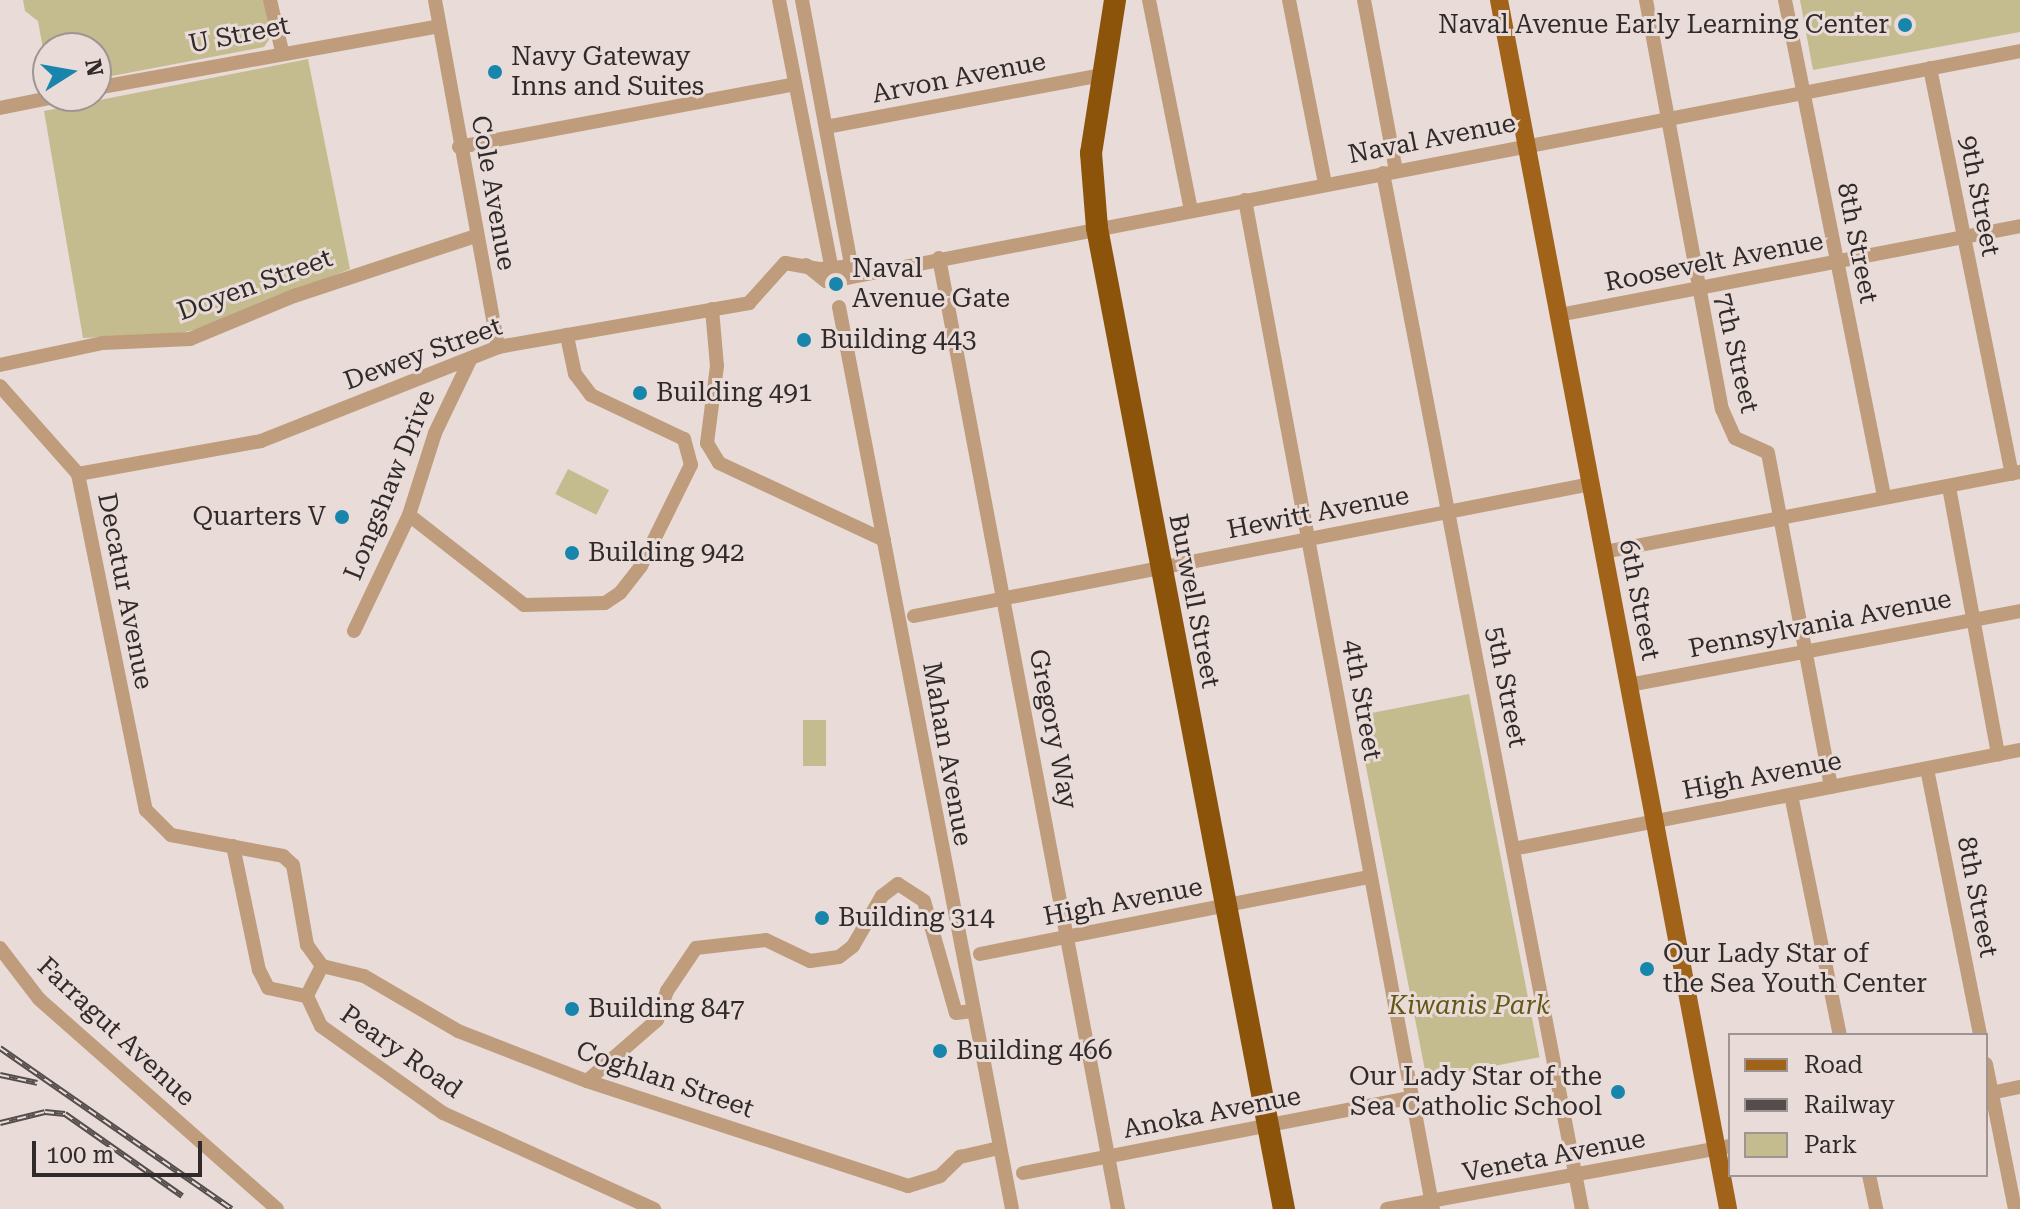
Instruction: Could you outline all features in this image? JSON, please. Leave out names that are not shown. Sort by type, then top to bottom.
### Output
[{"type":"highway","name":"Burwell Street","points":[[1115,0],[1091,153],[1097,228],[1284,1209]]},
{"type":"main road","name":"6th Street","points":[[1499,0],[1655,822],[1724,1148],[1728,1209]]},
{"type":"street","points":[[270,0],[282,51]]},
{"type":"street","name":"Cole Avenue","points":[[435,0],[475,236],[498,347]]},
{"type":"street","points":[[779,0],[830,261]]},
{"type":"street","points":[[802,0],[849,276]]},
{"type":"street","points":[[1149,0],[1191,210]]},
{"type":"street","points":[[1289,0],[1325,184]]},
{"type":"street","name":"5th Street","points":[[1364,0],[1448,512],[1582,1209]]},
{"type":"street","name":"7th Street","points":[[1646,0],[1697,290],[1726,424],[1741,443],[1768,453],[1803,653],[1831,787]]},
{"type":"street","name":"8th Street","points":[[1785,0],[1884,496]]},
{"type":"street","name":"U Street","points":[[112,85],[282,51],[439,26]]},
{"type":"street","name":"Naval Avenue","points":[[849,276],[2020,51]]},
{"type":"street","name":"9th Street","points":[[1930,68],[1962,237],[2016,473]]},
{"type":"street","name":"Arvon Avenue","points":[[826,127],[1101,75]]},
{"type":"street","points":[[459,147],[795,84]]},
{"type":"street","points":[[0,108],[32,101]]},
{"type":"street","name":"4th Street","points":[[1245,200],[1410,1098],[1433,1206]]},
{"type":"street","name":"Roosevelt Avenue","points":[[1559,315],[2020,226]]},
{"type":"street","name":"Doyen Street","points":[[0,365],[103,343],[190,339],[294,296],[475,236]]},
{"type":"street","name":"Gregory Way","points":[[939,258],[1118,1209]]},
{"type":"street","points":[[776,273],[785,263],[849,276]]},
{"type":"street","points":[[776,273],[794,272],[825,289],[849,276]]},
{"type":"street","name":"Dewey Street","points":[[78,474],[261,441],[498,347],[749,303],[776,273]]},
{"type":"street","name":"Mahan Avenue","points":[[839,307],[1012,1209]]},
{"type":"street","points":[[712,309],[717,366],[707,443],[719,463],[884,540]]},
{"type":"street","points":[[409,515],[524,605],[605,603],[620,593],[641,566],[691,473],[684,439],[591,395],[575,374],[567,335]]},
{"type":"street","name":"Longshaw Drive","points":[[354,631],[409,515],[435,433],[471,358]]},
{"type":"street","name":"Decatur Avenue","points":[[0,386],[78,474],[140,792],[160,828],[171,835],[233,846]]},
{"type":"street","points":[[1604,552],[2016,473]]},
{"type":"street","name":"Hewitt Avenue","points":[[914,616],[1591,484]]},
{"type":"street","points":[[1949,487],[1998,755]]},
{"type":"street","name":"Pennsylvania Avenue","points":[[1629,685],[2020,611]]},
{"type":"street","name":"High Avenue","points":[[1513,849],[2020,750]]},
{"type":"street","name":"8th Street","points":[[1927,769],[1980,1033]]},
{"type":"street","points":[[1791,795],[1840,1033]]},
{"type":"street","points":[[233,846],[283,856],[293,865],[307,945],[322,966],[307,996]]},
{"type":"street","name":"Peary Road","points":[[233,846],[263,981],[268,988],[307,996],[321,1026],[443,1113],[654,1209]]},
{"type":"street","name":"High Avenue","points":[[980,954],[1370,877]]},
{"type":"street","points":[[587,1081],[657,1020],[667,991],[696,948],[766,940],[810,961],[839,957],[863,932],[882,896],[898,884],[924,901],[956,1013],[972,1011]]},
{"type":"street","name":"Farragut Avenue","points":[[0,948],[39,999],[277,1209]]},
{"type":"street","name":"Coghlan Street","points":[[322,966],[364,976],[458,1031],[587,1081],[908,1186],[940,1176],[960,1157],[999,1148]]},
{"type":"street","points":[[2015,1209],[1989,1093],[2020,1087]]},
{"type":"street","name":"Anoka Avenue","points":[[1023,1173],[1410,1098]]},
{"type":"street","name":"Veneta Avenue","points":[[1387,1209],[1433,1206],[1724,1148]]},
{"type":"street","points":[[1869,1177],[1876,1209]]},
{"type":"green space","points":[[23,0],[265,0],[272,35],[264,47],[112,76],[112,32],[40,32],[38,21],[25,11]]},
{"type":"green space","name":"Naval Avenue Early Learning Center","points":[[1800,0],[2020,0],[2020,32],[1813,70]]},
{"type":"green space","points":[[308,59],[350,269],[212,325],[181,333],[83,338],[44,112],[112,112],[112,98]]},
{"type":"green space","points":[[568,469],[609,490],[596,515],[555,494]]},
{"type":"green space","name":"Kiwanis Park","points":[[1469,694],[1540,1057],[1427,1079],[1356,716]]},
{"type":"green space","points":[[803,720],[826,720],[826,766],[803,766]]},
{"type":"railway","points":[[0,1048],[232,1209]]},
{"type":"railway","points":[[0,1075],[37,1083]]},
{"type":"railway","points":[[0,1123],[45,1112],[65,1114],[182,1196]]},
{"type":"place","name":"Naval Avenue Early Learning Center","points":[[1905,25]]},
{"type":"place","name":"Navy Gateway Inns and Suites","points":[[495,72]]},
{"type":"place","name":"Naval Avenue Gate","points":[[836,284]]},
{"type":"place","name":"Building 443","points":[[804,340]]},
{"type":"place","name":"Building 491","points":[[640,393]]},
{"type":"place","name":"Quarters V","points":[[342,517]]},
{"type":"place","name":"Building 942","points":[[572,553]]},
{"type":"place","name":"Building 314","points":[[822,918]]},
{"type":"place","name":"Our Lady Star of the Sea Youth Center","points":[[1647,969]]},
{"type":"place","name":"Building 847","points":[[572,1009]]},
{"type":"place","name":"Building 466","points":[[940,1051]]},
{"type":"place","name":"Our Lady Star of the Sea Catholic School","points":[[1618,1092]]}]
